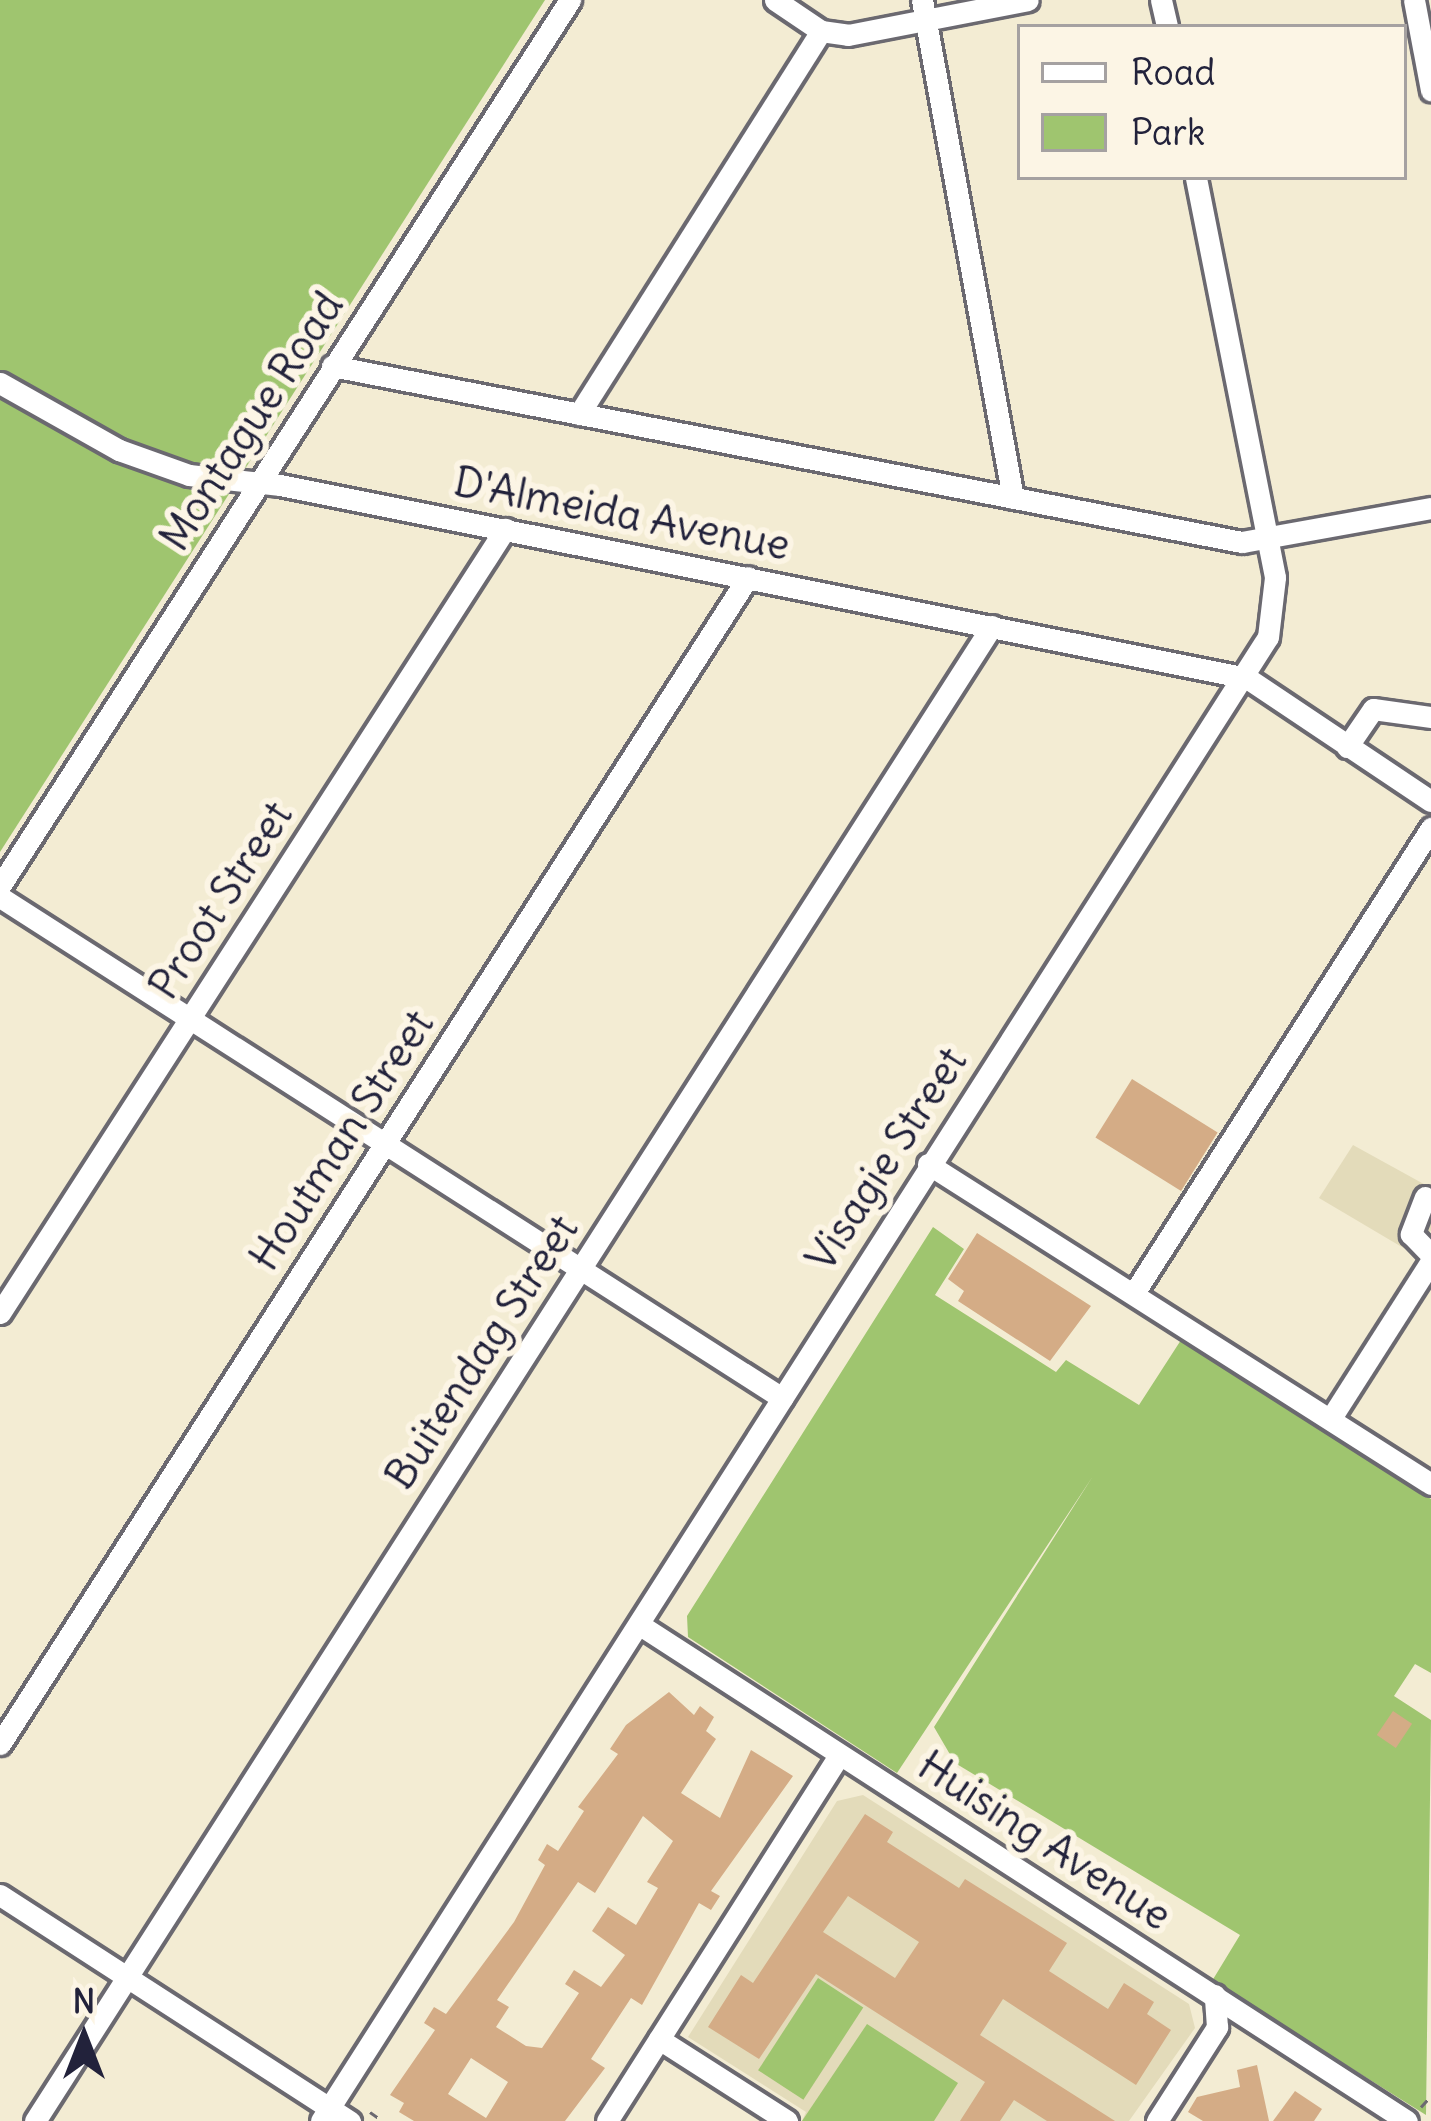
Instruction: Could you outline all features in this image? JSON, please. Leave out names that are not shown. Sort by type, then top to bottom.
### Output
[{"type":"street","name":"Montague Road","points":[[0,886],[570,0]]},
{"type":"street","points":[[775,0],[821,31],[924,11],[1028,0]]},
{"type":"street","points":[[1414,0],[1431,90]]},
{"type":"street","points":[[924,11],[1013,498]]},
{"type":"street","points":[[579,414],[821,31]]},
{"type":"street","name":"Visagie Street","points":[[326,2115],[928,1164],[1247,678],[1274,616],[1267,539],[1197,180]]},
{"type":"street","points":[[332,366],[1242,542],[1431,508]]},
{"type":"street","name":"D'Almeida Avenue","points":[[0,382],[152,464],[505,529],[1247,678]]},
{"type":"street","name":"Proot Street","points":[[0,1313],[505,529]]},
{"type":"street","name":"Houtman Street","points":[[0,1744],[748,577]]},
{"type":"street","name":"Buitendag Street","points":[[35,2121],[992,626]]},
{"type":"street","points":[[1247,678],[1431,801]]},
{"type":"street","points":[[1347,747],[1373,709],[1431,717]]},
{"type":"street","points":[[1134,1293],[1431,828]]},
{"type":"street","points":[[0,897],[782,1398]]},
{"type":"street","points":[[928,1164],[1431,1484]]},
{"type":"street","points":[[1331,1418],[1431,1258],[1411,1234],[1426,1197]]},
{"type":"street","name":"Huising Avenue","points":[[640,1625],[1407,2121]]},
{"type":"street","points":[[607,2121],[839,1755]]},
{"type":"street","points":[[0,1895],[128,1977],[326,2115],[350,2121]]},
{"type":"street","points":[[1157,2121],[1217,2027],[1215,1995]]},
{"type":"street","points":[[1217,2027],[1252,2020]]},
{"type":"street","points":[[659,2038],[787,2121]]},
{"type":"shaded area","points":[[1353,1145],[1431,1188],[1431,1230],[1417,1256],[1319,1198]]},
{"type":"shaded area","points":[[863,1795],[1189,2004],[1195,2028],[1129,2121],[802,2121],[806,2112],[688,2037],[837,1801]]},
{"type":"green space","points":[[0,0],[545,0],[0,852]]},
{"type":"green space","points":[[933,1227],[964,1249],[935,1295],[1056,1372],[1066,1360],[1139,1405],[1181,1340],[1431,1499],[1431,1673],[1415,1664],[1394,1696],[1431,1720],[1426,2115],[1212,1981],[1240,1935],[955,1763],[934,1727],[1093,1476],[897,1773],[688,1637],[687,1616]]},
{"type":"green space","points":[[818,1978],[863,2007],[803,2100],[758,2070]]},
{"type":"green space","points":[[867,2024],[958,2083],[934,2121],[802,2121]]},
{"type":"building","points":[[1132,1079],[1218,1133],[1181,1191],[1095,1138]]},
{"type":"building","points":[[977,1233],[1091,1306],[1050,1361],[958,1301],[964,1291],[948,1279]]},
{"type":"building","points":[[669,1692],[694,1715],[700,1706],[714,1717],[706,1731],[716,1739],[681,1793],[720,1818],[751,1750],[793,1776],[711,1891],[720,1896],[711,1910],[699,1903],[642,2005],[631,1998],[591,2059],[605,2068],[565,2121],[414,2121],[399,2112],[404,2103],[390,2095],[435,2030],[424,2023],[434,2007],[446,2014],[514,1922],[545,1865],[538,1860],[547,1844],[558,1851],[584,1811],[578,1807],[618,1754],[610,1749],[626,1725]],"holes":[[[643,1816],[673,1841],[647,1882],[658,1888],[636,1925],[608,1907],[592,1931],[625,1955],[601,1987],[574,1970],[565,1984],[579,1993],[542,2048],[526,2046],[496,2027],[509,2007],[497,2000],[578,1882],[595,1893]],[[471,2058],[508,2082],[486,2118],[448,2094]]]},
{"type":"building","points":[[1393,1711],[1412,1724],[1396,1748],[1377,1735]]},
{"type":"building","points":[[865,1814],[893,1832],[887,1842],[959,1888],[965,1879],[1067,1943],[1049,1971],[1108,2009],[1124,1983],[1154,2002],[1147,2014],[1171,2030],[1136,2085],[1003,1999],[980,2035],[1115,2121],[1047,2121],[1014,2100],[1000,2121],[960,2121],[985,2082],[816,1974],[759,2059],[708,2027],[741,1975],[753,1983]],"holes":[[[848,1896],[919,1942],[895,1978],[823,1932]]]},
{"type":"building","points":[[1257,2065],[1269,2121],[1203,2121],[1188,2112],[1197,2097],[1240,2087],[1237,2070]]},
{"type":"building","points":[[1295,2091],[1322,2109],[1314,2121],[1273,2121]]}]
